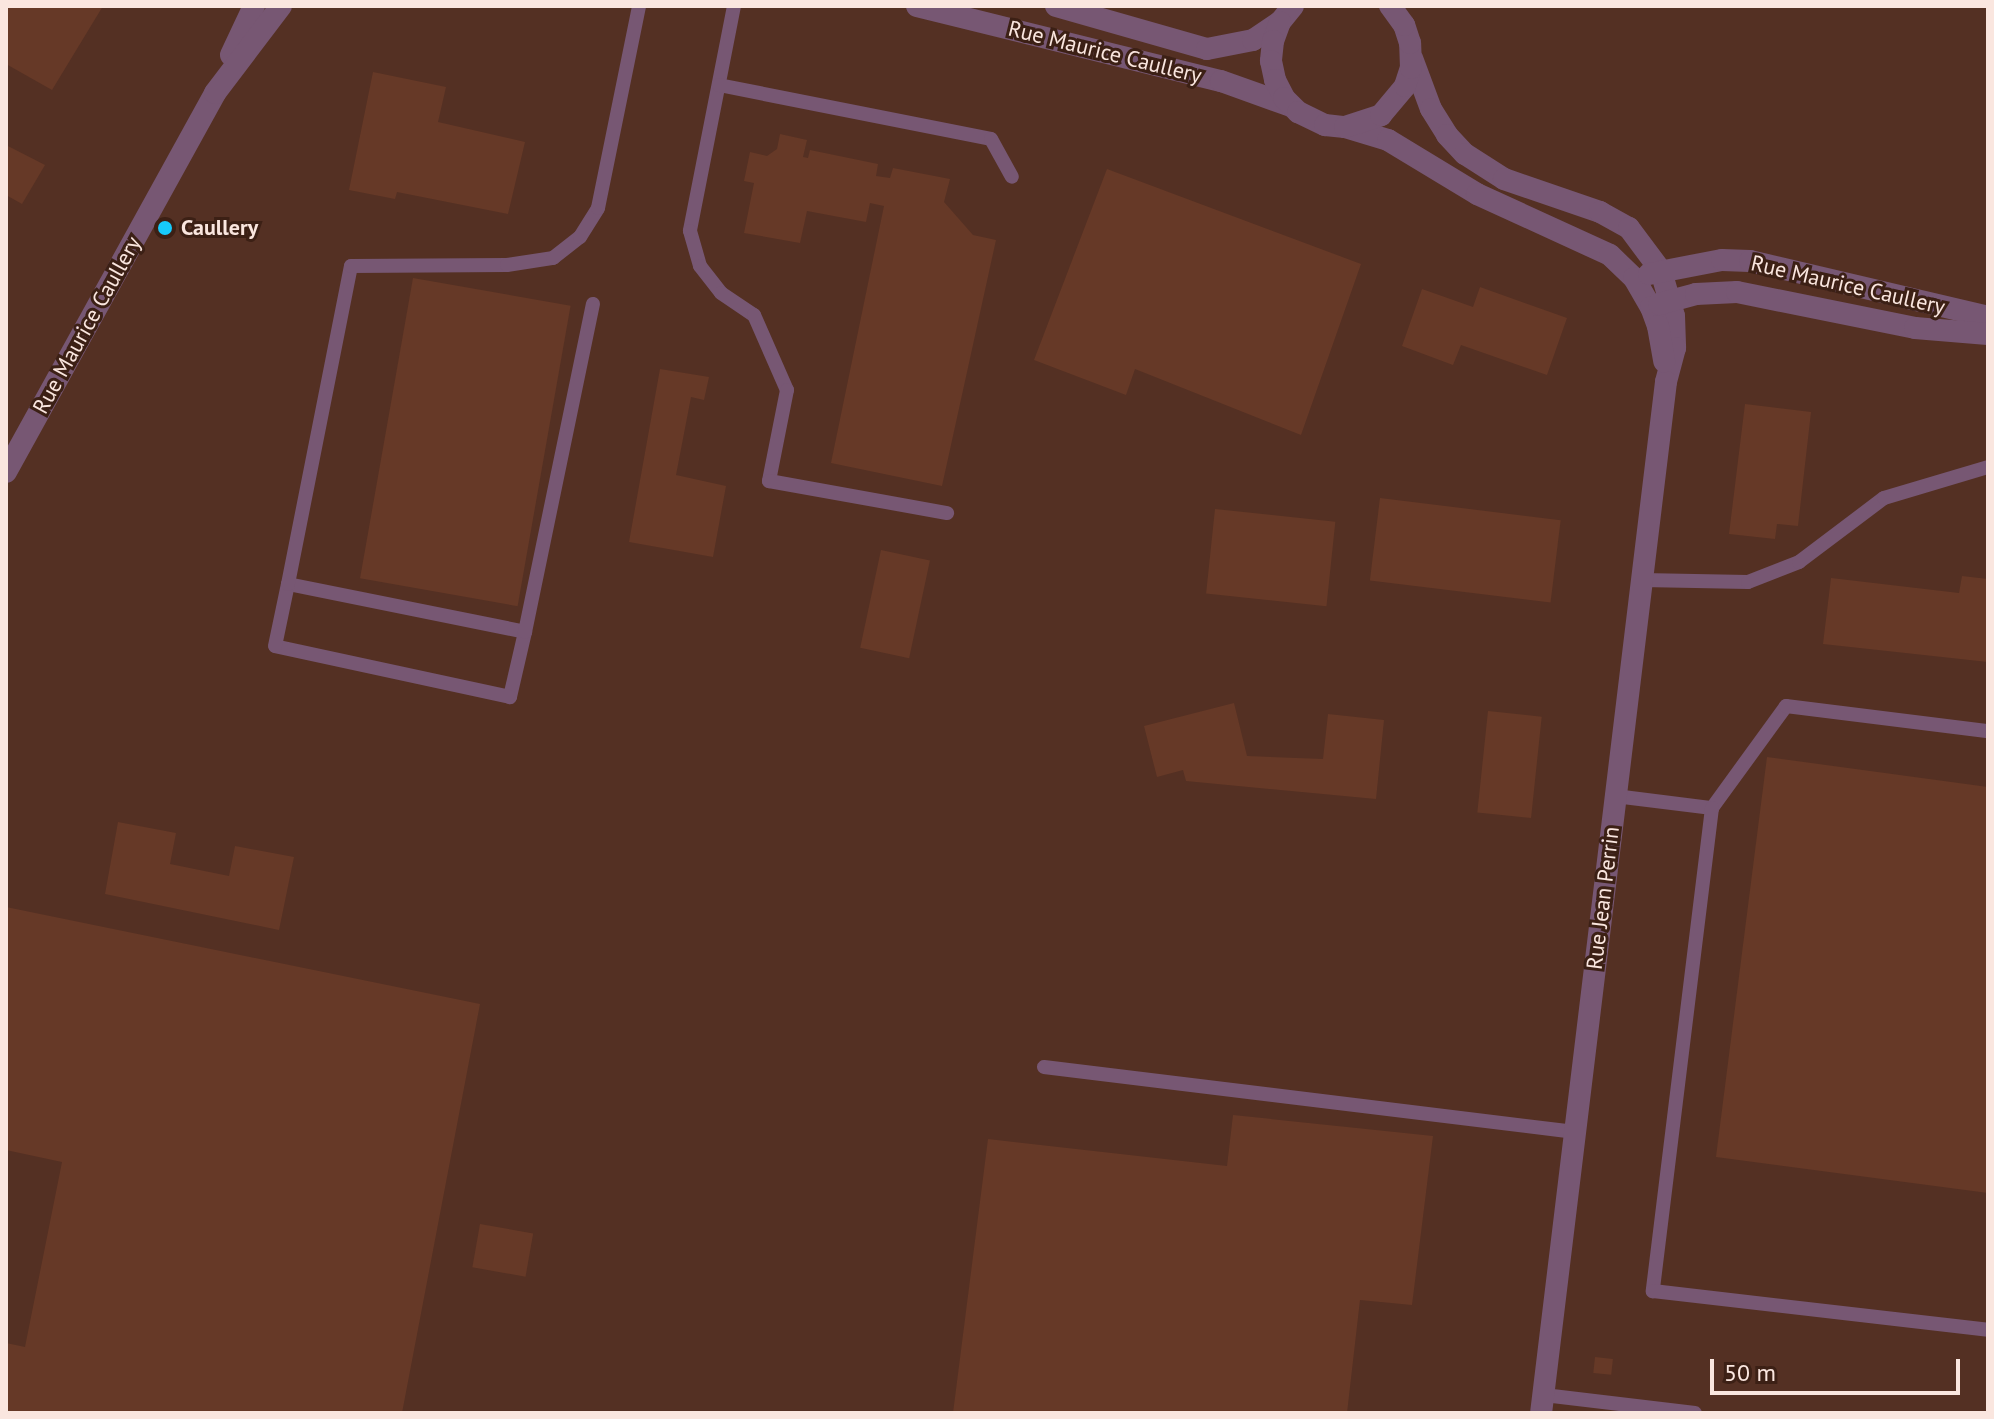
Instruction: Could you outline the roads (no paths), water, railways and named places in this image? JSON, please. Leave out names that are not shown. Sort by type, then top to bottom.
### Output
[{"type":"street","name":"Rue Maurice Caullery","points":[[6,472],[215,93],[254,6]]},
{"type":"street","name":"Rue Maurice Caullery","points":[[215,93],[281,6]]},
{"type":"street","name":"Rue Maurice Caullery","points":[[917,6],[1221,81],[1291,106],[1316,122],[1388,140],[1477,194],[1594,245],[1661,304],[1710,292],[1737,292],[1915,328],[1988,334]]},
{"type":"street","name":"Rue Maurice Caullery","points":[[1056,6],[1207,49],[1253,40],[1287,14]]},
{"type":"street","points":[[1390,6],[1404,25],[1431,109],[1465,154],[1504,179],[1616,219],[1641,240],[1661,271],[1661,304]]},
{"type":"street","points":[[1345,127],[1373,120],[1395,102],[1405,86],[1414,6]]},
{"type":"street","name":"Rue Maurice Caullery","points":[[1287,14],[1271,61],[1275,80],[1291,106]]},
{"type":"street","name":"Rue Maurice Caullery","points":[[1634,278],[1722,260],[1750,261],[1988,317]]},
{"type":"street","name":"Rue Jean Perrin","points":[[1542,1404],[1666,382],[1661,304]]},
{"type":"lane","points":[[593,304],[510,697],[275,646],[351,266],[507,265],[553,258],[580,237],[598,208],[639,6]]},
{"type":"lane","points":[[734,6],[690,231],[700,266],[721,293],[754,315],[787,390],[769,481],[947,513]]},
{"type":"lane","points":[[719,85],[991,139],[1012,177]]},
{"type":"lane","points":[[1642,580],[1748,582],[1799,562],[1884,498],[1988,467]]},
{"type":"lane","points":[[288,584],[525,632]]},
{"type":"lane","points":[[1988,731],[1786,706],[1712,808],[1653,1291],[1988,1330]]},
{"type":"lane","points":[[1615,796],[1712,808]]},
{"type":"lane","points":[[1044,1067],[1575,1132]]},
{"type":"lane","points":[[1542,1404],[1695,1413]]},
{"type":"place","name":"Caullery","points":[[165,228]]}]
